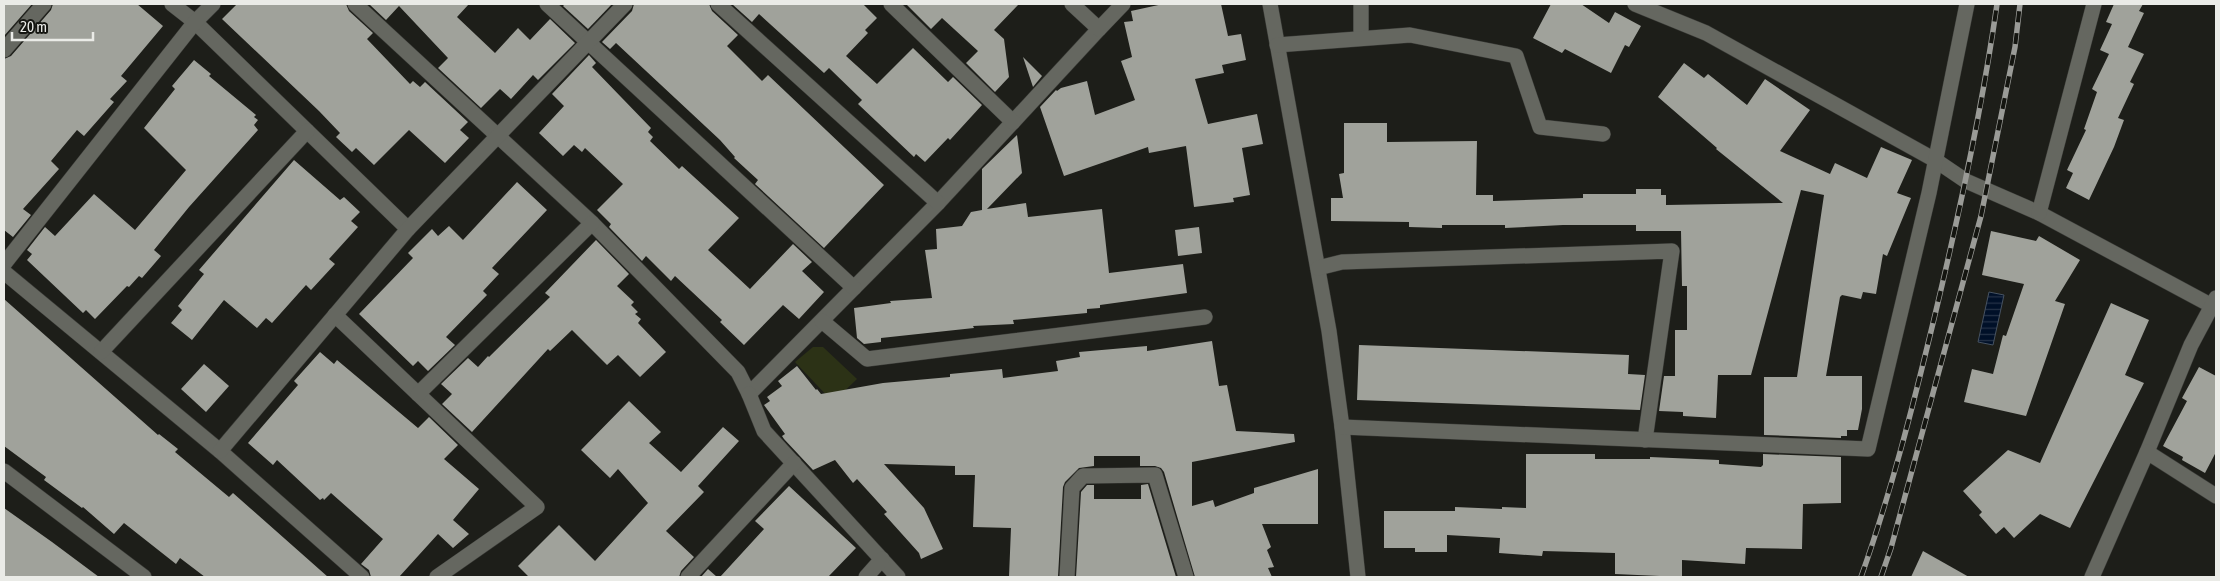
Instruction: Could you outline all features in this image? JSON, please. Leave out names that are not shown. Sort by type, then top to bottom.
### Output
[{"type":"street","points":[[4,50],[44,4]]},
{"type":"street","points":[[172,4],[196,22],[408,229]]},
{"type":"street","points":[[4,264],[196,22],[213,4]]},
{"type":"street","points":[[355,4],[499,135],[592,223],[738,372],[764,431],[898,577]]},
{"type":"street","points":[[547,4],[854,288]]},
{"type":"street","points":[[220,451],[408,229],[625,4]]},
{"type":"street","points":[[718,4],[938,203]]},
{"type":"street","points":[[891,4],[1013,122]]},
{"type":"street","points":[[1072,4],[1099,29]]},
{"type":"street","points":[[749,394],[938,203],[1122,4]]},
{"type":"street","points":[[1270,4],[1318,268],[1342,428],[1358,577]]},
{"type":"street","points":[[1361,4],[1362,37]]},
{"type":"street","points":[[1635,4],[1706,33],[1935,160],[1966,180],[2038,213],[2215,304],[2191,345],[2147,452],[2092,577]]},
{"type":"street","points":[[1342,428],[1868,449],[1935,160],[1967,4]]},
{"type":"street","points":[[2038,213],[2094,4]]},
{"type":"street","points":[[1277,45],[1362,37],[1410,35],[1516,56],[1540,127],[1603,134]]},
{"type":"street","points":[[101,352],[307,131]]},
{"type":"street","points":[[418,394],[592,223]]},
{"type":"street","points":[[1318,268],[1342,262],[1672,251],[1645,440]]},
{"type":"street","points":[[4,272],[220,451],[362,577]]},
{"type":"street","points":[[335,315],[538,506],[438,577]]},
{"type":"street","points":[[822,321],[867,359],[1205,317]]},
{"type":"street","points":[[2147,452],[2216,496]]},
{"type":"street","points":[[688,577],[794,463]]},
{"type":"street","points":[[4,471],[144,577]]},
{"type":"street","points":[[1067,577],[1072,488],[1083,476],[1155,475],[1186,577]]},
{"type":"street","points":[[866,577],[882,559]]},
{"type":"green space","points":[[813,347],[823,347],[857,379],[833,402],[795,362]]},
{"type":"water","points":[[1989,292],[2004,295],[1993,345],[1978,342]]},
{"type":"building","points":[[4,4],[32,4],[4,36]]},
{"type":"building","points":[[53,4],[137,4],[163,26],[121,76],[127,81],[110,99],[114,102],[84,136],[77,130],[51,161],[59,169],[23,209],[31,215],[13,237],[4,230],[4,59],[11,56],[51,10]]},
{"type":"building","points":[[237,4],[346,4],[349,11],[373,33],[367,39],[410,84],[413,81],[420,87],[425,82],[468,122],[460,130],[469,138],[445,163],[409,130],[374,165],[356,148],[352,152],[336,137],[340,133],[319,111],[222,19]]},
{"type":"building","points":[[369,4],[469,4],[457,17],[495,53],[518,28],[530,40],[550,19],[575,43],[538,80],[533,75],[511,99],[500,89],[481,108],[438,68],[448,58],[399,6],[386,20]]},
{"type":"building","points":[[565,4],[612,4],[588,29],[563,6]]},
{"type":"building","points":[[634,4],[709,4],[712,11],[738,35],[727,46],[762,81],[768,75],[884,185],[824,248],[755,184],[758,180],[734,158],[720,140],[616,43],[610,49],[602,42],[632,11]]},
{"type":"building","points":[[732,4],[863,4],[877,18],[865,30],[868,33],[846,56],[877,84],[913,48],[948,82],[953,77],[982,105],[950,140],[948,138],[925,162],[916,154],[914,157],[858,104],[862,100],[829,68],[824,73],[759,14],[752,22]]},
{"type":"building","points":[[906,4],[1019,4],[994,30],[1004,39],[1009,77],[995,92],[966,63],[978,51],[942,18],[931,29]]},
{"type":"building","points":[[1163,4],[1221,4],[1228,36],[1241,34],[1246,60],[1222,65],[1224,73],[1195,79],[1208,124],[1257,114],[1263,144],[1242,148],[1250,195],[1233,198],[1234,202],[1194,207],[1186,146],[1149,153],[1148,147],[1064,176],[1040,107],[1056,90],[1087,81],[1095,115],[1135,100],[1121,61],[1132,57],[1124,22],[1133,21],[1131,11]]},
{"type":"building","points":[[1551,4],[1581,4],[1609,23],[1615,12],[1641,26],[1629,47],[1625,45],[1611,73],[1565,49],[1562,53],[1533,38]]},
{"type":"building","points":[[2114,4],[2143,4],[2139,11],[2144,13],[2128,47],[2144,54],[2130,82],[2134,84],[2118,118],[2124,120],[2114,147],[2089,200],[2066,188],[2073,173],[2067,170],[2086,130],[2084,129],[2097,92],[2092,89],[2109,54],[2100,50],[2112,24],[2106,22]]},
{"type":"building","points":[[589,55],[596,63],[592,67],[651,128],[648,132],[653,137],[650,141],[679,169],[682,166],[739,218],[708,250],[750,289],[793,244],[812,262],[802,271],[824,292],[799,319],[783,305],[744,345],[720,322],[722,320],[675,276],[671,281],[646,256],[642,261],[609,227],[611,224],[597,210],[623,184],[585,148],[582,152],[574,145],[563,156],[539,133],[564,106],[552,94]]},
{"type":"building","points":[[1023,57],[1042,76],[1033,87]]},
{"type":"building","points":[[194,60],[211,74],[209,76],[256,115],[254,117],[258,120],[254,125],[258,130],[189,207],[154,250],[161,256],[142,278],[139,276],[129,287],[127,286],[95,319],[86,310],[83,313],[27,260],[32,254],[27,250],[45,227],[55,236],[94,194],[135,230],[186,170],[144,128],[175,89],[172,86]]},
{"type":"building","points":[[1684,63],[1704,78],[1708,74],[1747,105],[1765,79],[1810,110],[1780,151],[1830,174],[1835,163],[1867,178],[1881,147],[1912,160],[1897,193],[1911,198],[1887,256],[1883,254],[1876,294],[1863,292],[1861,299],[1842,295],[1840,297],[1826,376],[1862,376],[1862,409],[1858,430],[1847,430],[1847,436],[1841,436],[1841,438],[1764,435],[1764,377],[1797,377],[1824,195],[1801,190],[1751,375],[1718,375],[1716,418],[1683,416],[1683,412],[1659,411],[1664,376],[1675,376],[1675,330],[1687,330],[1687,286],[1682,286],[1681,231],[1636,231],[1636,225],[1563,225],[1505,228],[1505,225],[1442,225],[1442,228],[1409,227],[1409,222],[1331,221],[1331,198],[1343,198],[1339,174],[1344,173],[1344,123],[1387,123],[1387,142],[1477,141],[1476,195],[1493,195],[1493,201],[1583,198],[1583,194],[1636,194],[1636,189],[1661,189],[1661,195],[1666,195],[1666,205],[1783,203],[1716,149],[1658,97]]},
{"type":"building","points":[[1017,135],[1022,173],[987,209],[1026,203],[1028,217],[1102,209],[1109,273],[1183,264],[1187,293],[1100,305],[1100,308],[1087,309],[1087,313],[1013,320],[1014,324],[973,326],[974,328],[881,338],[881,342],[864,344],[857,338],[854,308],[891,303],[890,301],[932,298],[925,250],[937,249],[936,229],[962,226],[971,212],[982,210],[982,169]]},
{"type":"building","points":[[294,160],[340,200],[344,197],[360,212],[351,221],[358,227],[329,259],[335,264],[311,290],[306,285],[272,323],[266,318],[257,328],[224,300],[192,340],[171,323],[182,310],[178,306],[204,274],[199,270]]},
{"type":"building","points":[[517,182],[547,210],[492,268],[499,274],[483,291],[487,295],[446,337],[455,345],[428,371],[418,361],[413,366],[359,314],[413,258],[408,253],[432,229],[438,236],[449,226],[463,240]]},
{"type":"building","points":[[1199,227],[1202,253],[1178,256],[1175,230]]},
{"type":"building","points":[[1991,231],[2036,241],[2039,236],[2080,260],[2055,301],[2065,304],[2026,416],[1964,402],[1972,369],[1993,374],[2003,335],[2006,336],[2024,284],[1982,275]]},
{"type":"building","points":[[596,240],[629,274],[617,286],[634,302],[631,305],[638,312],[635,314],[641,319],[638,323],[666,352],[640,377],[618,355],[607,365],[572,330],[550,351],[548,349],[472,432],[442,404],[452,394],[441,384],[468,358],[478,367],[489,357],[550,297],[545,293]]},
{"type":"building","points":[[4,299],[158,435],[178,449],[175,452],[229,497],[233,493],[328,577],[205,577],[180,558],[176,564],[124,523],[114,534],[83,507],[44,480],[46,477],[4,446]]},
{"type":"building","points":[[2111,303],[2149,320],[2125,375],[2144,383],[2070,528],[2040,514],[2014,538],[2004,527],[1996,534],[1979,515],[1982,512],[1963,491],[2008,450],[2040,463]]},
{"type":"building","points":[[1212,341],[1219,386],[1227,385],[1236,431],[1294,434],[1295,442],[1192,462],[1192,506],[1213,500],[1215,507],[1254,493],[1254,488],[1318,469],[1318,524],[1262,524],[1271,547],[1267,550],[1274,567],[1268,568],[1272,577],[1195,577],[1164,472],[1161,468],[1155,466],[1140,466],[1140,456],[1094,456],[1094,466],[1079,468],[1065,482],[1063,487],[1058,577],[1009,577],[1011,528],[973,527],[975,475],[955,475],[955,466],[884,464],[924,508],[943,549],[921,559],[919,553],[884,514],[887,512],[857,479],[853,483],[835,460],[813,470],[784,439],[782,436],[785,434],[764,405],[770,401],[767,397],[782,386],[778,381],[797,366],[821,394],[883,383],[950,377],[950,374],[1002,369],[1003,378],[1058,371],[1056,361],[1080,357],[1079,352],[1147,346],[1147,351]]},
{"type":"building","points":[[1359,345],[1629,355],[1628,374],[1645,375],[1640,410],[1357,400]]},
{"type":"building","points":[[320,352],[334,364],[337,360],[418,428],[429,417],[458,445],[444,459],[479,489],[453,520],[469,534],[453,548],[438,534],[399,577],[371,577],[369,570],[361,564],[383,539],[331,493],[324,500],[323,498],[320,500],[277,460],[273,465],[248,443],[298,385],[294,381]]},
{"type":"building","points":[[204,364],[229,386],[206,412],[181,389]]},
{"type":"building","points":[[2199,367],[2216,376],[2216,452],[2205,473],[2182,460],[2183,457],[2163,446],[2187,401],[2182,398]]},
{"type":"building","points":[[629,401],[661,432],[649,443],[681,472],[723,427],[739,441],[698,486],[704,492],[666,531],[694,557],[681,571],[679,577],[529,577],[518,566],[559,525],[595,561],[648,503],[618,469],[610,478],[581,450]]},
{"type":"building","points":[[1526,454],[1595,454],[1595,459],[1650,459],[1650,457],[1719,460],[1719,464],[1761,467],[1763,465],[1763,454],[1841,457],[1841,503],[1803,504],[1802,549],[1746,548],[1745,564],[1682,560],[1682,577],[1615,574],[1615,553],[1543,551],[1542,556],[1499,553],[1500,538],[1447,535],[1447,552],[1415,552],[1415,548],[1384,548],[1384,511],[1455,511],[1455,507],[1526,508]]},
{"type":"building","points":[[1148,484],[1176,577],[1076,577],[1081,492],[1087,485],[1094,485],[1094,499],[1141,499],[1141,485]]},
{"type":"building","points":[[789,486],[856,548],[828,577],[720,577],[764,529],[755,521]]},
{"type":"building","points":[[4,508],[52,542],[99,577],[4,577]]},
{"type":"building","points":[[1923,551],[1969,577],[1911,577]]},
{"type":"building","points":[[708,569],[717,577],[701,577]]},
{"type":"railway","points":[[1861,577],[1901,449],[1943,280],[1977,123],[1997,4]]},
{"type":"railway","points":[[1881,577],[1891,548],[1981,216],[2015,47],[2020,4]]}]
